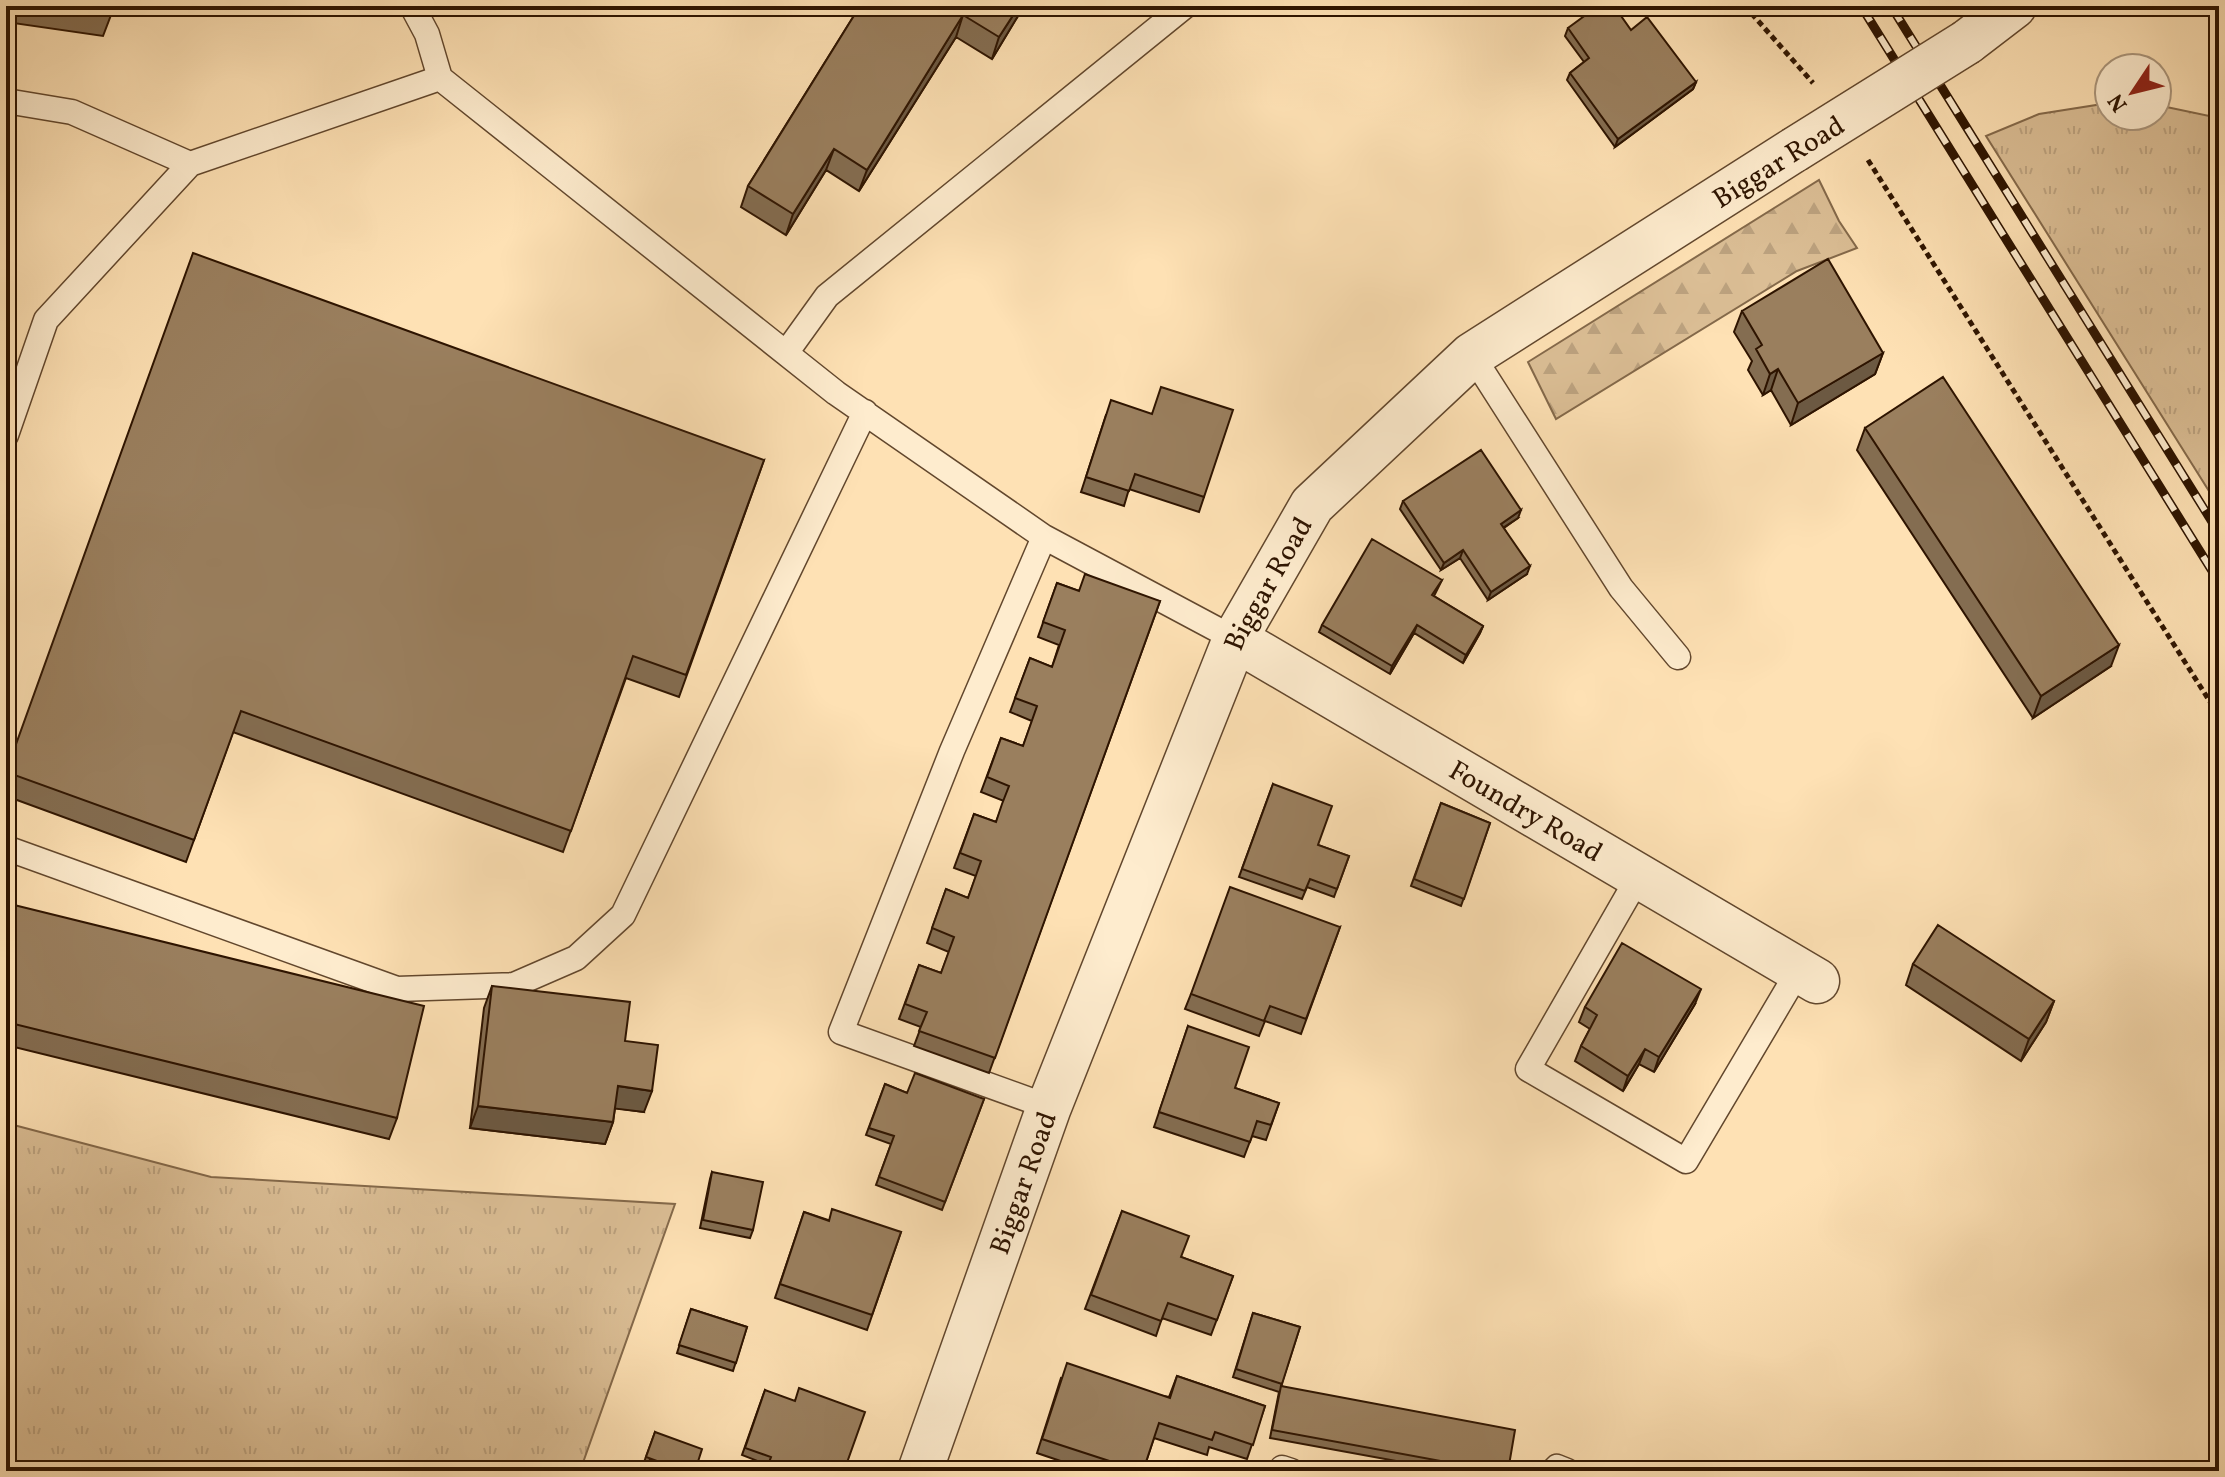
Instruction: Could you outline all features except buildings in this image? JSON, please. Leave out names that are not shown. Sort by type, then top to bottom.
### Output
[{"type":"street","name":"Biggar Road","points":[[920,1471],[1049,1107],[1235,639],[1312,505],[1472,355],[1967,42],[2014,6]]},
{"type":"street","name":"Foundry Road","points":[[1235,639],[1808,976]]},
{"type":"lane","points":[[412,6],[427,34],[440,78],[836,393],[1044,537],[1235,639]]},
{"type":"lane","points":[[786,353],[827,296],[1185,6]]},
{"type":"lane","points":[[6,435],[46,320],[190,164],[440,78]]},
{"type":"lane","points":[[6,101],[72,112],[190,164]]},
{"type":"lane","points":[[1472,355],[1621,588],[1678,657]]},
{"type":"lane","points":[[6,848],[397,989],[514,985],[576,958],[623,915],[865,412]]},
{"type":"lane","points":[[1044,537],[952,751],[841,1032],[1049,1107]]},
{"type":"lane","points":[[1639,876],[1528,1069],[1686,1161],[1808,976]]},
{"type":"lane","points":[[1553,1471],[1557,1467],[1567,1471]]},
{"type":"path","points":[[1745,6],[1816,86]]},
{"type":"path","points":[[1859,148],[2219,716]]},
{"type":"green space","points":[[2093,106],[2093,132],[2173,132],[2173,108],[2219,118],[2219,507],[1986,136],[2039,114]]},
{"type":"green space","points":[[1819,180],[1839,221],[1857,248],[1797,271],[1556,419],[1528,362]]},
{"type":"green space","points":[[6,1123],[211,1177],[675,1204],[580,1471],[6,1471]]},
{"type":"railway","points":[[1861,6],[2219,582]]},
{"type":"railway","points":[[1891,6],[2219,533]]}]
